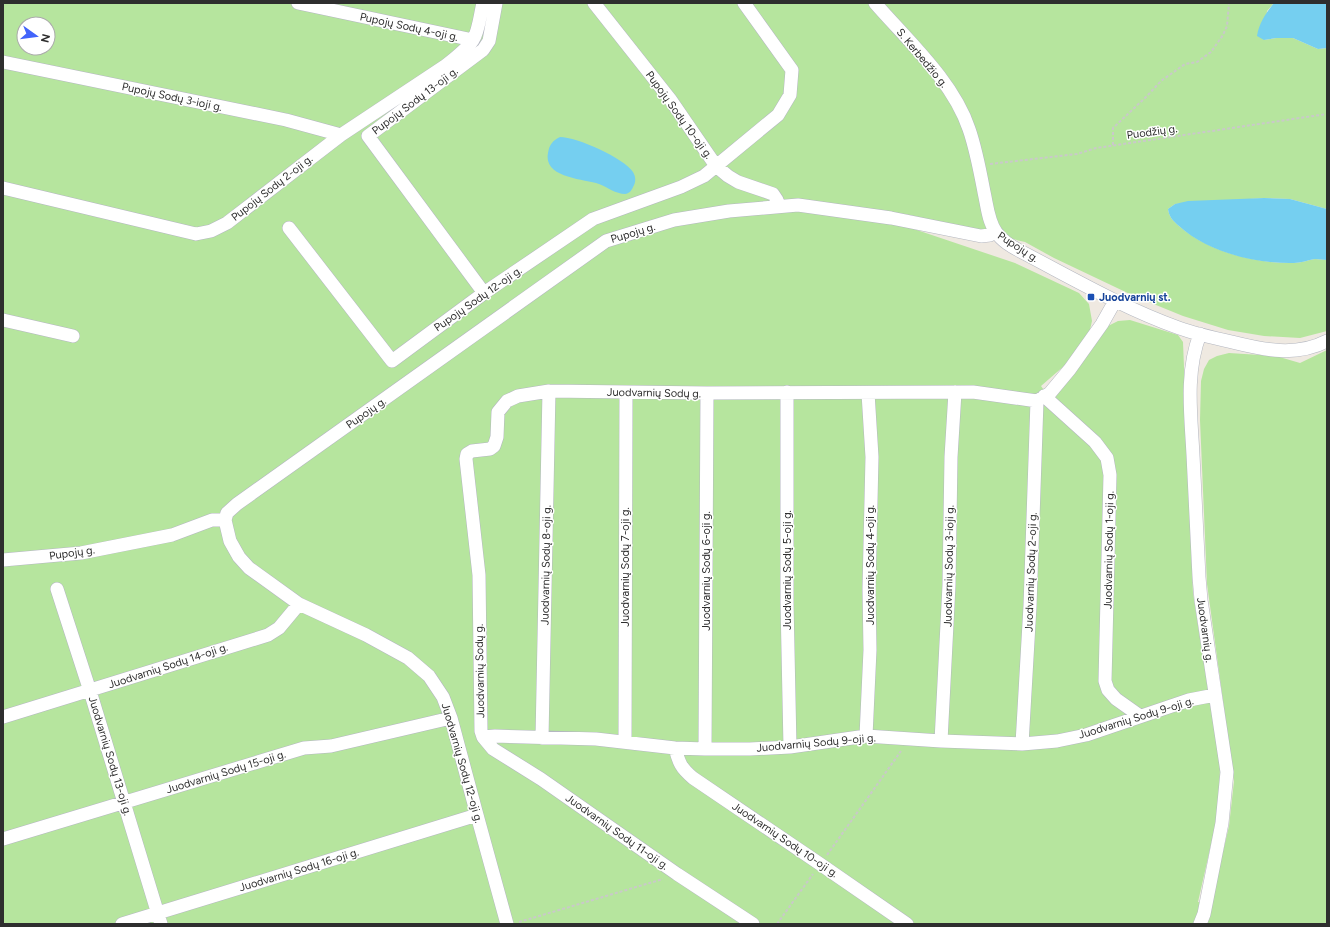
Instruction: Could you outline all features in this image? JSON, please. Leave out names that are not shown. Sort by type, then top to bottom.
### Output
[{"type":"street","name":"Pupojų Sodų 4-oji g.","points":[[298,3],[473,40]]},
{"type":"street","name":"Pupojų Sodų 2-oji g.","points":[[3,188],[196,234],[211,231],[227,223],[341,135],[445,66],[473,40],[483,3]]},
{"type":"street","name":"Pupojų Sodų 13-oji g.","points":[[484,294],[368,136],[483,50],[489,41],[496,3]]},
{"type":"street","name":"Pupojų Sodų 10-oji g.","points":[[594,3],[670,99],[716,166],[738,182],[774,194],[778,206]]},
{"type":"street","name":"Pupojų Sodų 12-oji g.","points":[[289,228],[392,361],[484,294],[592,219],[681,187],[704,176],[778,115],[790,95],[792,70],[744,3]]},
{"type":"street","name":"S. Kerbedžio g.","points":[[875,3],[935,70],[957,103],[969,129],[979,165],[989,215],[996,232]]},
{"type":"street","name":"Pupojų Sodų 3-ioji g.","points":[[3,62],[286,120],[341,135]]},
{"type":"street","name":"Pupojų g.","points":[[3,560],[80,553],[172,534],[212,520],[225,520],[227,513],[237,504],[606,241],[674,220],[729,210],[798,206],[891,218],[981,236],[990,235],[996,232],[1005,241],[1020,251],[1115,301],[1156,319],[1200,334],[1262,349],[1284,351],[1304,349],[1327,341]]},
{"type":"street","points":[[1041,398],[1050,392],[1070,369],[1102,324],[1115,301]]},
{"type":"street","points":[[3,320],[73,336]]},
{"type":"street","name":"Juodvarnių g.","points":[[1200,334],[1191,365],[1190,400],[1201,600],[1227,772],[1222,823],[1204,914],[1200,924]]},
{"type":"street","name":"Juodvarnių Sodų g.","points":[[483,737],[481,731],[479,575],[466,459],[467,454],[472,451],[490,449],[494,446],[497,437],[498,412],[507,401],[518,396],[549,391],[626,393],[973,392],[1041,398]]},
{"type":"street","name":"Juodvarnių Sodų 8-oji g.","points":[[542,738],[549,391]]},
{"type":"street","name":"Juodvarnių Sodų 5-oji g.","points":[[787,392],[787,602],[790,747]]},
{"type":"street","name":"Juodvarnių Sodų 3-ioji g.","points":[[941,741],[949,585],[951,457],[955,392]]},
{"type":"street","name":"Juodvarnių Sodų 7-oji g.","points":[[625,742],[626,393]]},
{"type":"street","name":"Juodvarnių Sodų 6-oji g.","points":[[705,749],[707,393]]},
{"type":"street","name":"Juodvarnių Sodų 4-oji g.","points":[[866,736],[870,650],[869,589],[872,457],[868,393]]},
{"type":"street","name":"Juodvarnių Sodų 1-oji g.","points":[[1041,398],[1095,442],[1103,451],[1109,465],[1106,681],[1108,690],[1116,699],[1140,716]]},
{"type":"street","name":"Juodvarnių Sodų 2-oji g.","points":[[1022,744],[1041,398]]},
{"type":"street","name":"Juodvarnių Sodų 12-oji g.","points":[[225,520],[230,541],[239,557],[249,568],[299,604],[366,635],[408,658],[429,676],[443,697],[452,718],[507,924]]},
{"type":"street","name":"Juodvarnių Sodų 13-oji g.","points":[[57,589],[160,918]]},
{"type":"street","name":"Juodvarnių Sodų 14-oji g.","points":[[3,717],[268,635],[279,628],[299,604]]},
{"type":"street","name":"Juodvarnių Sodų 9-oji g.","points":[[483,737],[495,736],[596,739],[675,748],[705,749],[790,747],[866,736],[1022,744],[1057,741],[1086,735],[1189,700],[1215,695]]},
{"type":"street","name":"Juodvarnių Sodų 15-oji g.","points":[[3,839],[304,748],[331,746],[452,718]]},
{"type":"street","name":"Juodvarnių Sodų 11-oji g.","points":[[483,737],[493,749],[541,779],[677,874],[753,924]]},
{"type":"street","name":"Juodvarnių Sodų 10-oji g.","points":[[675,748],[679,763],[683,770],[693,778],[907,924]]},
{"type":"street","name":"Juodvarnių Sodų 16-oji g.","points":[[122,924],[160,918],[477,815]]},
{"type":"path","points":[[1113,146],[1113,128],[1147,96],[1161,80],[1185,64],[1197,62],[1210,52],[1223,35],[1226,26],[1228,3]]},
{"type":"path","name":"Puodžių g.","points":[[979,165],[1077,154],[1096,148],[1327,114]]},
{"type":"path","points":[[777,924],[909,739]]},
{"type":"path","points":[[513,924],[677,874]]},
{"type":"green space","points":[[3,3],[1274,3],[1267,11],[1264,40],[1293,38],[1318,49],[1327,48],[1327,209],[1290,199],[1264,198],[1175,204],[1168,209],[1170,217],[1173,221],[1190,235],[1218,249],[1233,254],[1279,263],[1297,263],[1315,259],[1327,260],[1327,331],[1300,338],[1264,336],[1228,330],[1183,316],[1134,296],[1054,258],[1025,242],[905,214],[902,225],[1015,263],[1079,293],[1089,304],[1092,321],[1089,334],[1064,366],[1041,386],[1049,397],[1106,327],[1118,321],[1130,320],[1178,335],[1183,342],[1193,593],[1220,767],[1219,808],[1198,902],[1211,903],[1229,826],[1234,781],[1207,584],[1200,420],[1201,381],[1204,369],[1209,360],[1229,353],[1276,356],[1300,363],[1327,350],[1327,924],[3,924]]},
{"type":"water","points":[[1274,3],[1327,3],[1327,48],[1318,49],[1293,38],[1264,40],[1257,36],[1263,18]]},
{"type":"water","points":[[560,137],[577,140],[600,149],[628,166],[633,172],[635,178],[635,183],[631,191],[626,194],[615,192],[599,184],[566,176],[552,168],[548,161],[549,148],[555,140]]},
{"type":"water","points":[[1264,198],[1290,199],[1327,209],[1327,260],[1315,259],[1297,263],[1279,263],[1248,259],[1233,255],[1203,243],[1190,235],[1173,221],[1170,217],[1168,209],[1175,204],[1188,201]]},
{"type":"place","name":"Juodvarnių st.","points":[[1091,297]]}]
